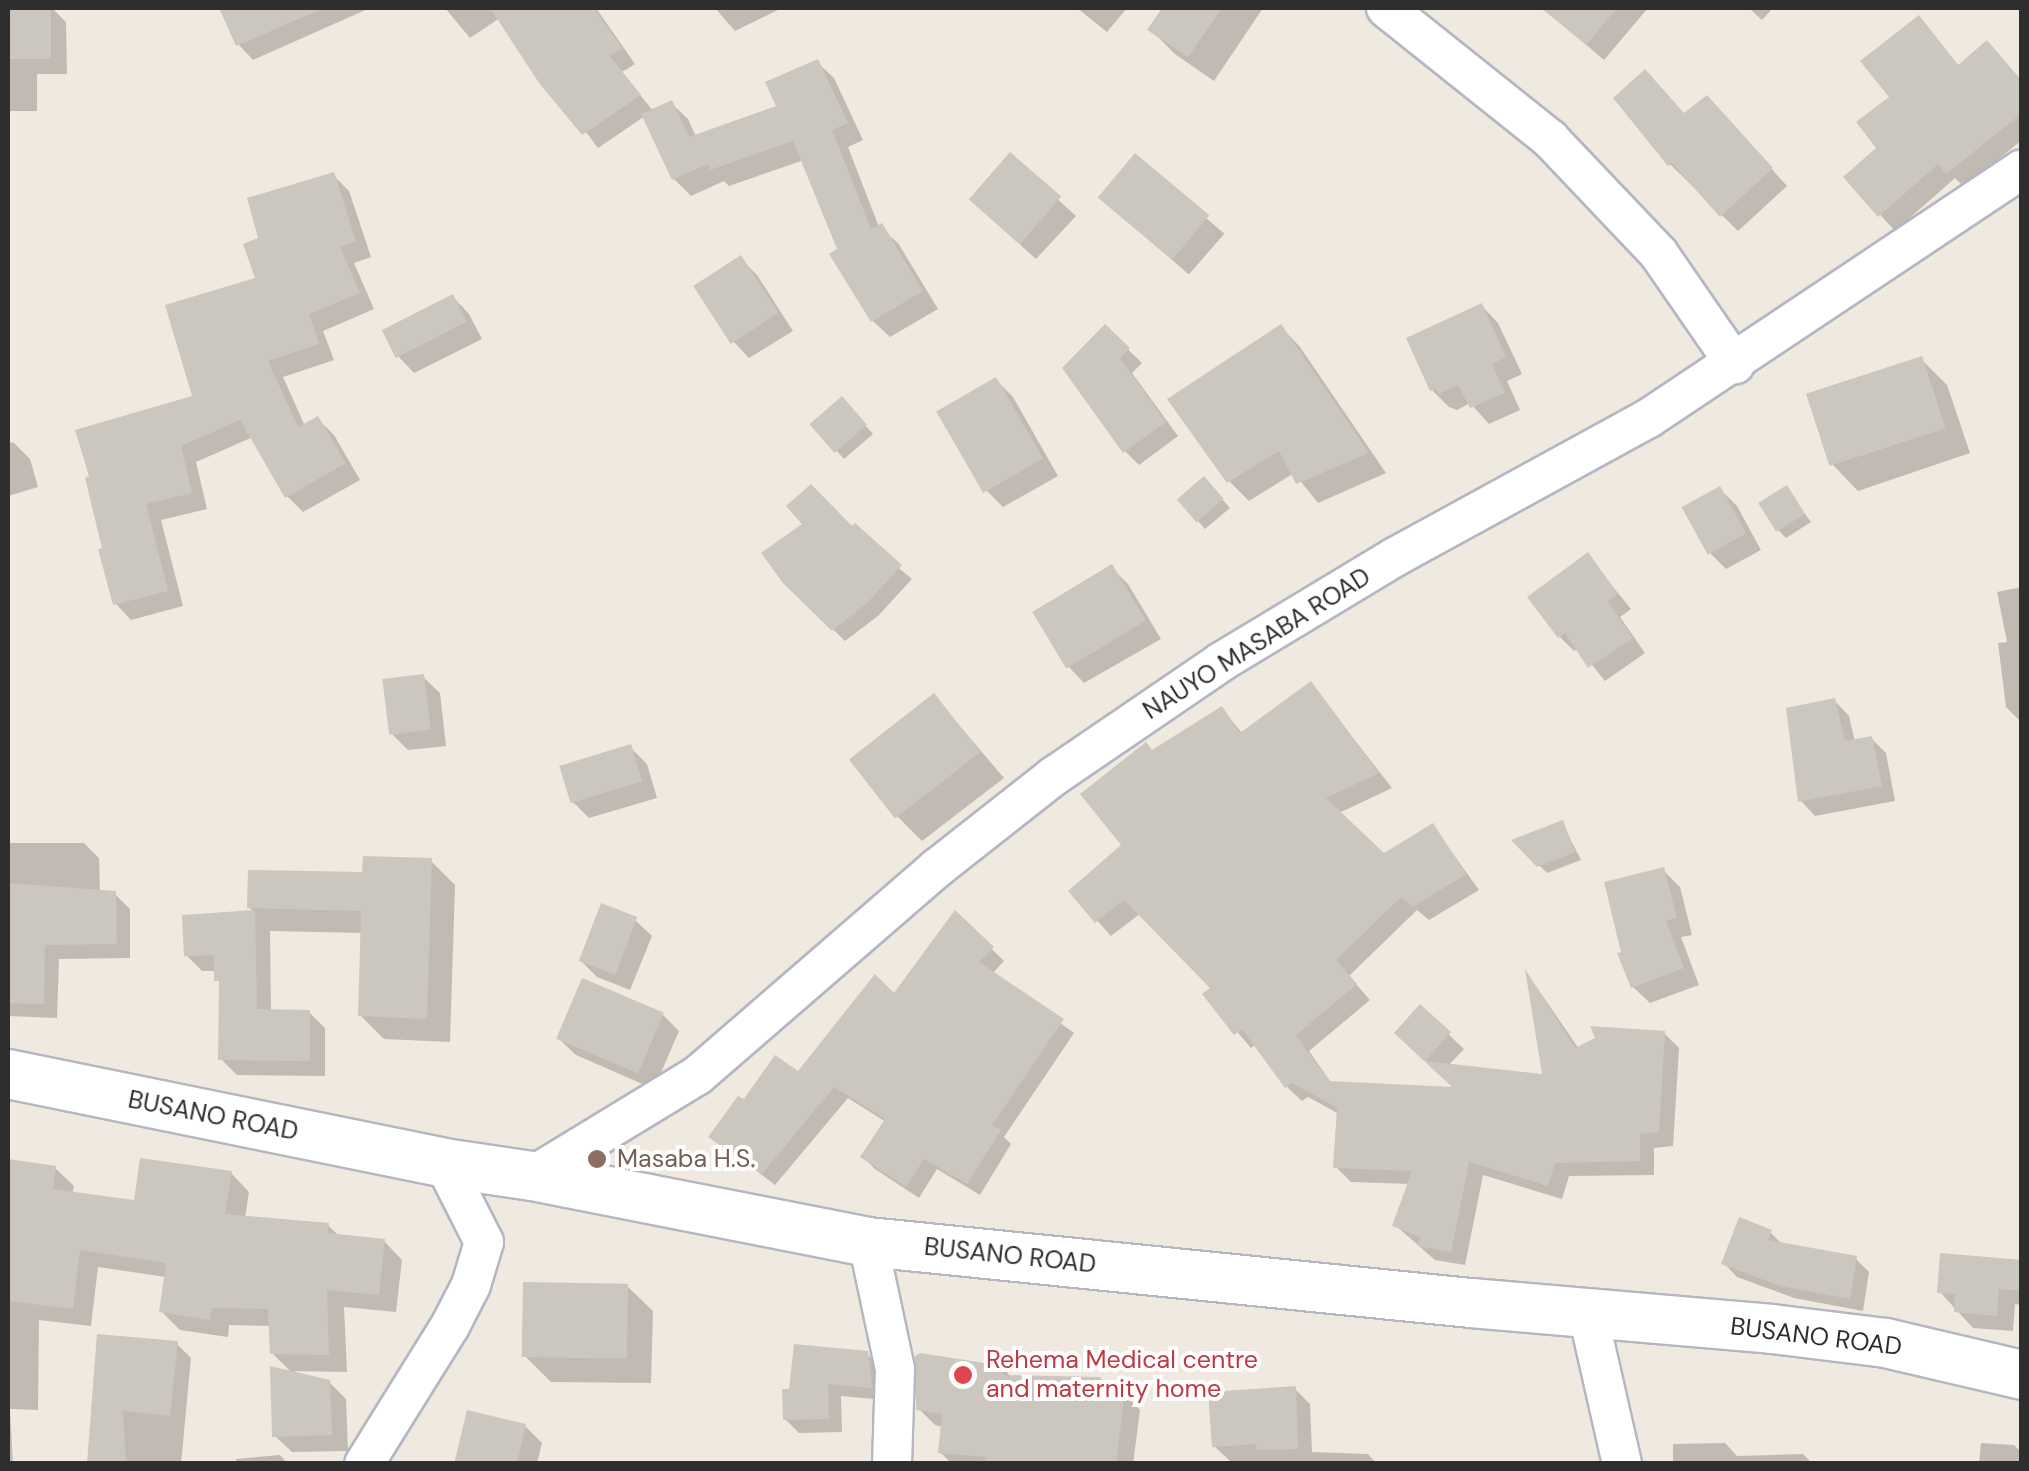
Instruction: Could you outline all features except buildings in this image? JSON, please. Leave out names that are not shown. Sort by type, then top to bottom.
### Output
[{"type":"street","points":[[1386,8],[1550,138],[1660,254],[1734,364]]},
{"type":"street","name":"NAUYO MASABA ROAD","points":[[532,1176],[698,1076],[937,868],[1054,776],[1206,673],[1395,557],[1649,418],[2022,169]]},
{"type":"street","name":"BUSANO ROAD","points":[[8,1074],[444,1163],[532,1176],[868,1242],[1886,1343],[2022,1375]]},
{"type":"street","points":[[364,1464],[450,1326],[471,1284],[484,1242],[444,1163]]},
{"type":"street","points":[[868,1242],[895,1369],[892,1464]]},
{"type":"street","points":[[1588,1314],[1622,1464]]},
{"type":"place","name":"Masaba H.S.","points":[[597,1159]]},
{"type":"place","name":"Rehema Medical centre and maternity home","points":[[963,1375]]}]
